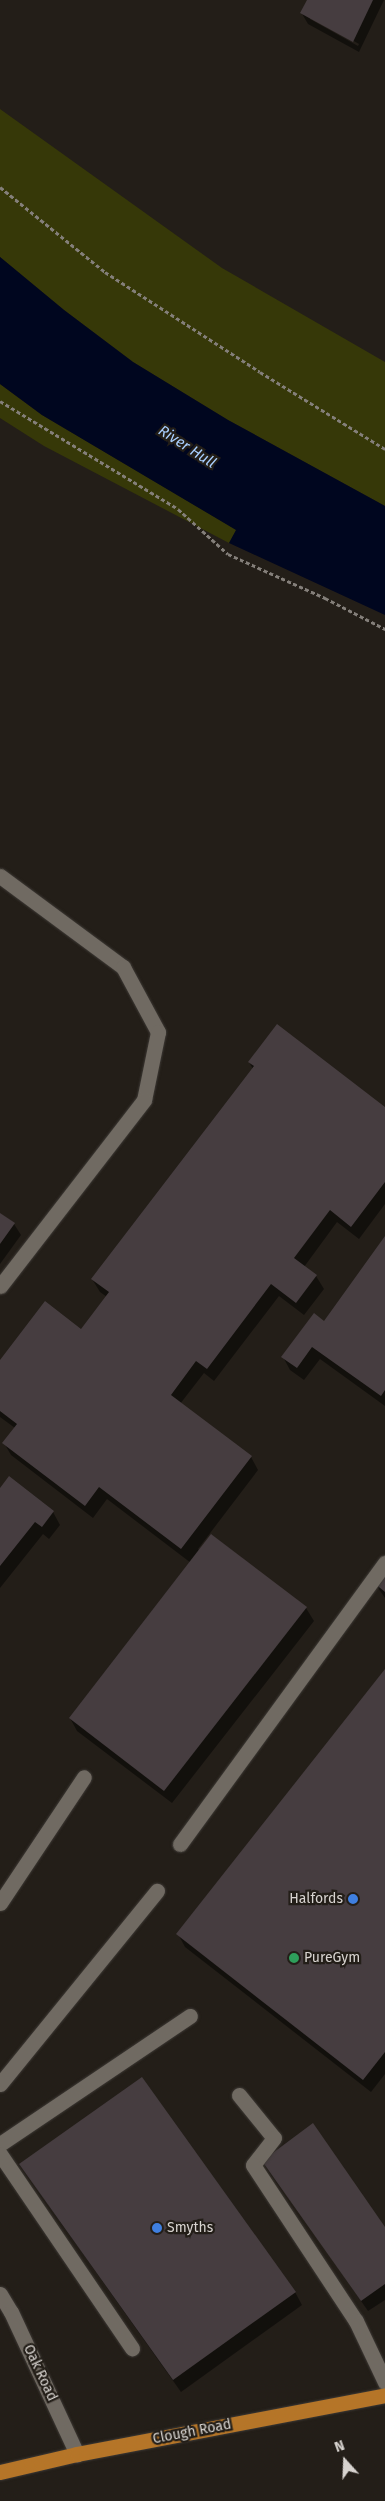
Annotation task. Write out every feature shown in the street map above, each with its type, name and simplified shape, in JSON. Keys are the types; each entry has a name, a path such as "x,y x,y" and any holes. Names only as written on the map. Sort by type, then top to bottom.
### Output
{"main road":[{"name":"Clough Road","path":"0,2472 77,2454 385,2395"}],"street":[{"path":"0,876 122,967 158,1032 144,1100 0,1286"},
{"path":"180,1844 385,1563"},
{"path":"0,1903 84,1777"},
{"path":"0,2084 157,1891"},
{"path":"0,2144 190,2016"},
{"path":"239,2095 274,2138 253,2165 356,2321 385,2382"},
{"path":"0,2154 132,2348"},
{"name":"Oak Road","path":"0,2294 12,2312 77,2454"}],"path":[{"path":"0,187 105,272 260,372 385,449"},
{"path":"0,401 178,509 228,554 325,598 385,629"}],"shaded area":[{"path":"0,109 222,268 385,362 385,506 228,420 133,362 64,310 0,257"},
{"path":"0,384 42,415 237,530 229,543 44,446 0,418"}],"water":[{"name":"River Hull","path":"0,257 64,310 133,362 228,420 385,506 385,615 229,543 236,530 42,415 0,384"}],"building":[{"path":"307,0 373,0 353,42 300,13"},
{"path":"277,1024 385,1107 385,1182 351,1227 330,1210 294,1258 317,1275 296,1303 271,1284 207,1369 196,1361 171,1395 252,1456 181,1549 99,1487 85,1506 2,1443 17,1424 0,1411 0,1360 45,1301 81,1329 109,1292 91,1279 254,1066 248,1062"},
{"path":"0,1213 15,1223 0,1244"},
{"path":"385,1236 385,1390 381,1396 312,1347 297,1368 281,1357 314,1313 324,1321"},
{"path":"9,1476 54,1511 42,1527 35,1522 0,1566 0,1488"},
{"path":"211,1534 307,1607 164,1791 69,1718"},
{"path":"385,1566 385,1592 373,1582"},
{"path":"385,1669 385,2052 363,2080 176,1934"},
{"name":"Smyths","path":"142,2077 296,2292 173,2380 19,2164"},
{"path":"313,2123 385,2227 385,2284 361,2301 262,2161"}],"place":[{"name":"Halfords","path":"353,1899"},
{"name":"PureGym","path":"294,1958"},
{"name":"Smyths","path":"157,2228"}]}
